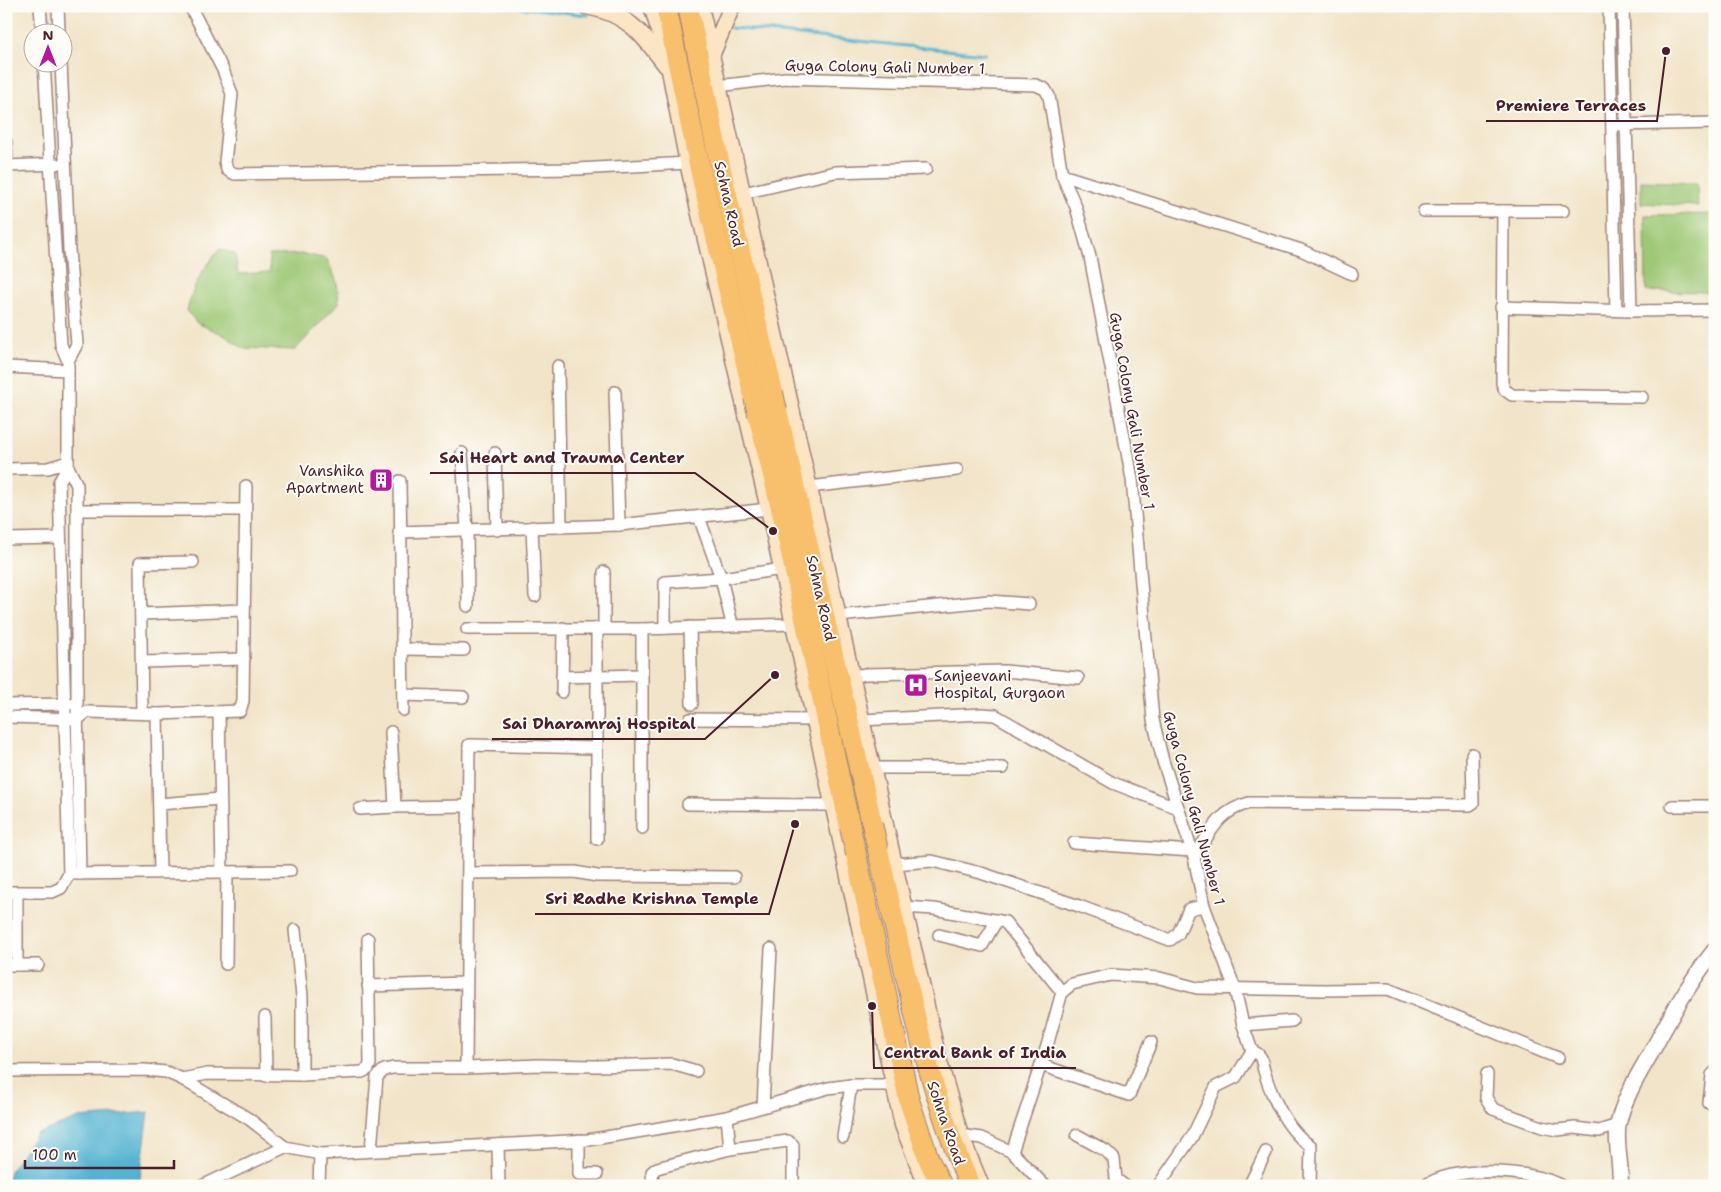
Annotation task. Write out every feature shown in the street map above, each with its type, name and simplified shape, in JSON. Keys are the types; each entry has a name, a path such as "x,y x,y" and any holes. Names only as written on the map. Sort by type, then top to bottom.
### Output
{"highway":[{"name":"Sohna Road","path":"666,6 700,169 766,404 879,836 932,1086 955,1154 970,1186"},
{"name":"Sohna Road","path":"688,6 766,404 783,516 849,842 909,1100 929,1160 942,1186"}],"main road":[{"path":"586,6 606,10 635,27 669,68"},
{"path":"652,6 669,68 688,163 766,404 809,487 872,768 879,836 894,864 941,1072 960,1135 981,1186"},
{"path":"700,6 742,194 766,404 769,510 833,804 849,842 903,1125 927,1186"},
{"path":"711,56 732,6"},
{"path":"849,842 879,836"}],"street":[{"path":"40,6 41,22"},
{"path":"58,6 59,22"},
{"path":"190,6 223,70 232,94 225,162 227,170 235,174 577,169 688,163"},
{"path":"1609,6 1616,310"},
{"path":"1623,6 1631,311"},
{"path":"45,72 61,345 68,365 68,465 76,485 77,510 76,704 83,716 75,874"},
{"path":"61,72 65,164 77,344 68,365"},
{"name":"Guga Colony Gali Number 1","path":"718,86 784,78 1036,85 1045,89 1049,96 1062,175 1076,207 1090,257 1130,470 1150,703 1163,760 1193,854 1204,906 1235,989 1243,1025 1252,1051 1261,1058 1270,1092 1299,1138 1312,1146 1310,1186"},
{"path":"1612,125 1715,123"},
{"path":"48,130 64,129"},
{"path":"6,142 7,166 65,164"},
{"path":"742,194 835,172 926,169"},
{"path":"1062,175 1301,250 1352,274"},
{"path":"1503,211 1502,383 1506,390 1512,395 1642,397"},
{"path":"1424,212 1564,211"},
{"path":"1501,307 1631,311 1715,310"},
{"path":"6,367 68,365"},
{"path":"558,366 561,526"},
{"path":"615,392 619,525"},
{"path":"462,453 467,530 468,606"},
{"path":"495,453 497,530"},
{"path":"6,469 48,468 68,465"},
{"path":"68,465 59,482 63,704 75,874"},
{"path":"809,487 957,470"},
{"path":"400,481 399,532 403,710"},
{"path":"6,716 64,718 142,712 157,714 240,711 244,701 246,486"},
{"path":"77,510 246,510"},
{"path":"399,532 619,525 769,510"},
{"path":"699,517 720,578 732,624"},
{"path":"532,527 534,596"},
{"path":"6,539 60,538"},
{"path":"142,712 140,563 193,562"},
{"path":"664,628 665,582 720,578 783,569"},
{"path":"597,839 596,676 604,572"},
{"path":"838,616 989,601 1029,604"},
{"path":"141,614 244,610"},
{"path":"467,629 642,629 732,624 793,624"},
{"path":"690,627 692,704"},
{"path":"562,692 563,628"},
{"path":"642,629 642,828"},
{"path":"402,649 464,650"},
{"path":"142,662 244,659"},
{"path":"852,676 866,674 1005,671 1078,678"},
{"path":"562,677 641,675"},
{"path":"403,695 463,697"},
{"path":"6,705 76,704"},
{"path":"218,712 226,964"},
{"path":"157,714 160,872"},
{"path":"862,720 995,715 1113,783 1178,808"},
{"path":"690,720 814,720"},
{"path":"391,732 395,807"},
{"path":"466,1068 465,983 469,745 596,748"},
{"path":"1074,843 1193,854 1223,814 1236,806 1249,803 1470,805 1473,803 1474,795 1472,754"},
{"path":"872,768 1003,768"},
{"path":"160,804 220,799"},
{"path":"688,804 833,804"},
{"path":"360,809 468,806"},
{"path":"1672,806 1715,806"},
{"path":"894,864 932,861 981,873 1079,906 1170,940 1178,934 1189,909 1204,906"},
{"path":"38,965 11,965 11,893 58,890 75,874 290,871"},
{"path":"468,873 575,872 597,876 734,877"},
{"path":"904,907 934,909 1005,922 1062,992"},
{"path":"939,935 982,946 997,920"},
{"path":"295,930 302,996 302,1075"},
{"path":"182,1079 207,1074 302,1075 362,1072 368,1069 370,1064 368,939"},
{"path":"763,1106 771,949"},
{"path":"1620,1186 1621,1170 1618,1159 1618,1125 1640,1072 1692,978 1715,950"},
{"path":"1012,1152 1041,1065 1062,992 1072,984 1111,975 1160,978 1197,988 1388,988 1558,1058"},
{"path":"368,986 465,983"},
{"path":"265,1017 266,1076"},
{"path":"1243,1025 1292,1021"},
{"path":"1041,1065 1129,1095 1151,1042"},
{"path":"1158,1186 1192,1137 1216,1087 1236,1077 1252,1051"},
{"path":"370,1150 377,1077 384,1070 393,1068 466,1068 538,1064 596,1066 672,1064 696,1071"},
{"path":"6,1071 144,1070 166,1072 182,1079 242,1114 285,1147 320,1154 579,1140 727,1117 822,1089 851,1085 894,1085"},
{"path":"1715,1072 1712,1074 1709,1103 1715,1107"},
{"path":"1487,1074 1486,1098 1493,1108 1542,1128 1557,1130 1575,1128 1600,1131 1618,1125"},
{"path":"843,1136 851,1085"},
{"path":"727,1117 730,1149"},
{"path":"960,1135 982,1138 1012,1152 1045,1186"},
{"path":"1077,1135 1106,1151 1114,1159 1116,1179 1125,1186"},
{"path":"579,1140 579,1174 597,1174"},
{"path":"652,1186 653,1170 657,1168 730,1149 792,1142 793,1186"},
{"path":"498,1145 500,1186"},
{"path":"202,1186 285,1147"},
{"path":"1249,1186 1266,1152"},
{"path":"319,1186 320,1154"},
{"path":"1424,1186 1438,1178 1474,1172 1499,1171 1552,1181 1563,1186"}],"green space":[{"path":"1641,181 1697,183 1698,206 1641,203"},
{"path":"1715,214 1715,292 1646,291 1645,215"},
{"path":"220,249 235,254 238,274 270,272 269,255 304,254 327,259 337,282 339,303 295,350 243,348 222,334 197,323 187,311 199,277"}],"water":[{"path":"149,1112 139,1186 6,1186 10,1171 36,1134 79,1118"}],"waterway":[{"path":"506,6 588,15"},
{"path":"731,28 985,54"}],"place":[{"name":"Premiere Terraces","path":"1666,51"},
{"name":"Vanshika Apartment","path":"381,480"},
{"name":"Sai Heart and Trauma Center","path":"773,531"},
{"name":"Sai Dharamraj Hospital","path":"775,675"},
{"name":"Sanjeevani Hospital, Gurgaon","path":"916,685"},
{"name":"Sri Radhe Krishna Temple","path":"795,824"},
{"name":"Central Bank of India","path":"872,1006"}]}
